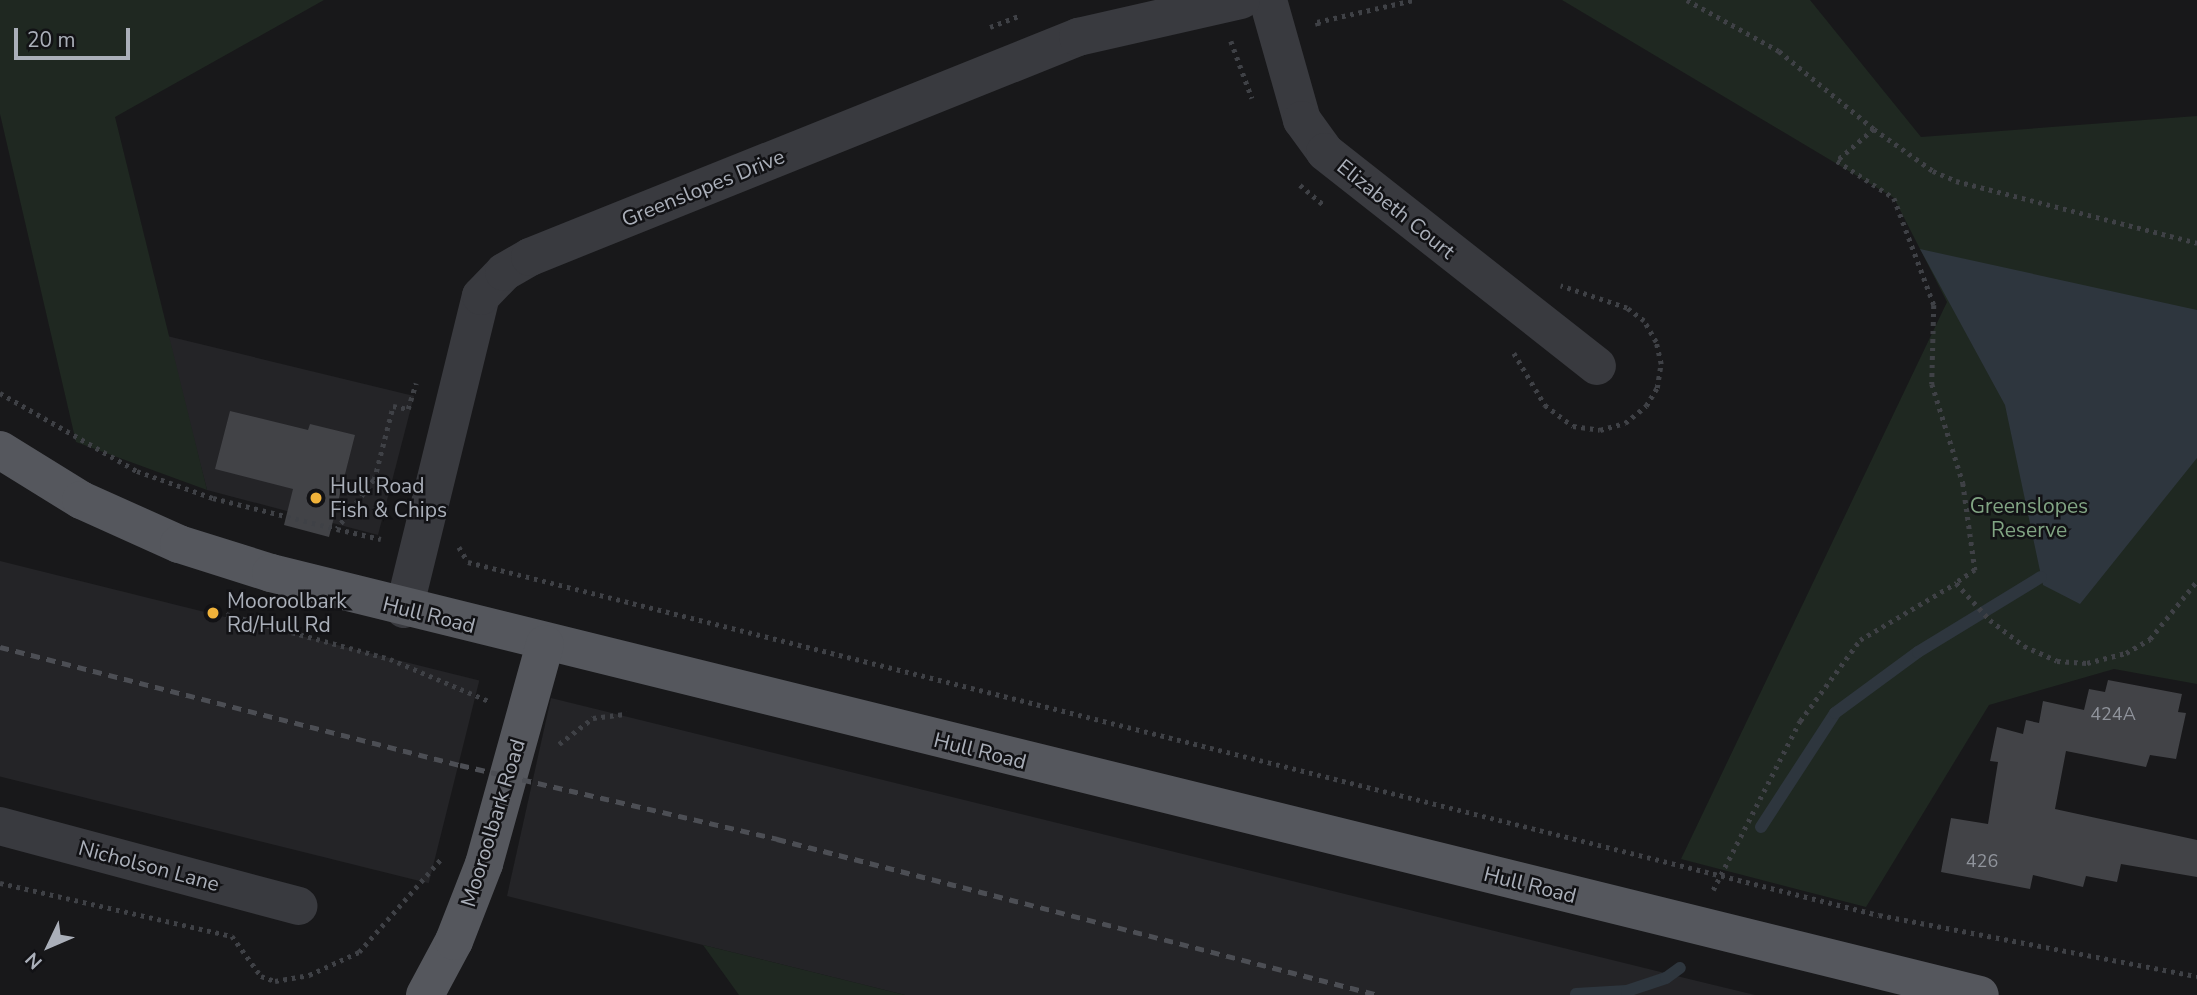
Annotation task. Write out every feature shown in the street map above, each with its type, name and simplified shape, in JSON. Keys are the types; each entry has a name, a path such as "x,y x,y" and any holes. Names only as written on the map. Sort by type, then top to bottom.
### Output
{"main road":[{"name":"Hull Road","path":"0,450 81,500 180,544 404,609 1980,995"},
{"name":"Mooroolbark Road","path":"425,995 454,941 484,864 545,644"}],"street":[{"name":"Greenslopes Drive","path":"404,609 481,296 504,272 530,257 1078,37 1241,0"},
{"name":"Elizabeth Court","path":"1268,0 1302,120 1325,152 1597,366"},
{"name":"Nicholson Lane","path":"0,826 298,906"}],"path":[{"path":"1319,33 1317,22 1414,0"},
{"path":"1686,0 1779,51 1874,129 1933,171 1956,181 2197,243"},
{"path":"1217,40 1230,37 1255,105"},
{"path":"1702,928 1718,873 1800,721 1860,640 1975,570 1963,483 1932,384 1934,305 1894,198 1837,161 1874,129"},
{"path":"1297,181 1334,212"},
{"path":"1505,344 1545,404 1573,425 1613,426 1625,423 1646,406 1657,388 1661,364 1657,342 1644,321 1627,307 1552,284"},
{"path":"0,393 137,471 214,498 381,539"},
{"path":"337,529 374,480"},
{"path":"456,543 468,562 1879,915 2197,976"},
{"path":"1956,583 1990,620 2024,646 2057,661 2087,663 2126,653 2150,639 2197,581"},
{"path":"218,612 390,659 489,700 495,711"},
{"path":"0,883 232,936 261,976 275,981 309,975 359,952 448,852"}],"shaded area":[{"path":"1920,249 2197,310 2197,458 2080,604 2043,585 2005,405"},
{"path":"167,336 414,396 378,535 207,490"},
{"path":"0,561 479,681 429,883 0,776"},
{"path":"551,698 1755,995 905,995 507,896"}],"green space":[{"path":"0,0 324,0 115,117 207,490 76,442 0,114"},
{"name":"Greenslopes Reserve","path":"1562,0 1810,0 1921,137 2197,116 2197,684 2114,669 1989,705 1866,907 1681,859 1947,302 1894,198"},
{"path":"703,945 905,995 739,995"}],"building":[{"path":"230,411 308,430 310,424 355,435 329,537 284,525 293,489 215,469"},
{"path":"2108,680 2182,694 2178,712 2186,713 2176,759 2150,755 2146,767 2066,751 2055,809 2197,840 2197,877 2121,864 2117,882 2086,876 2083,887 2033,875 2030,889 1941,872 1951,818 1988,824 1998,762 1990,761 1997,727 2023,734 2026,720 2039,723 2043,701 2084,710 2089,689 2105,692"}],"waterway":[{"path":"1761,827 1835,713 1918,652 2041,577"},
{"path":"1576,994 1627,991 1666,978 1680,968"}],"railway":[{"path":"0,647 460,765 777,839 1378,995"}],"place":[{"name":"Hull Road Fish & Chips","path":"316,498"},
{"name":"Mooroolbark Rd/Hull Rd","path":"213,613"}]}
